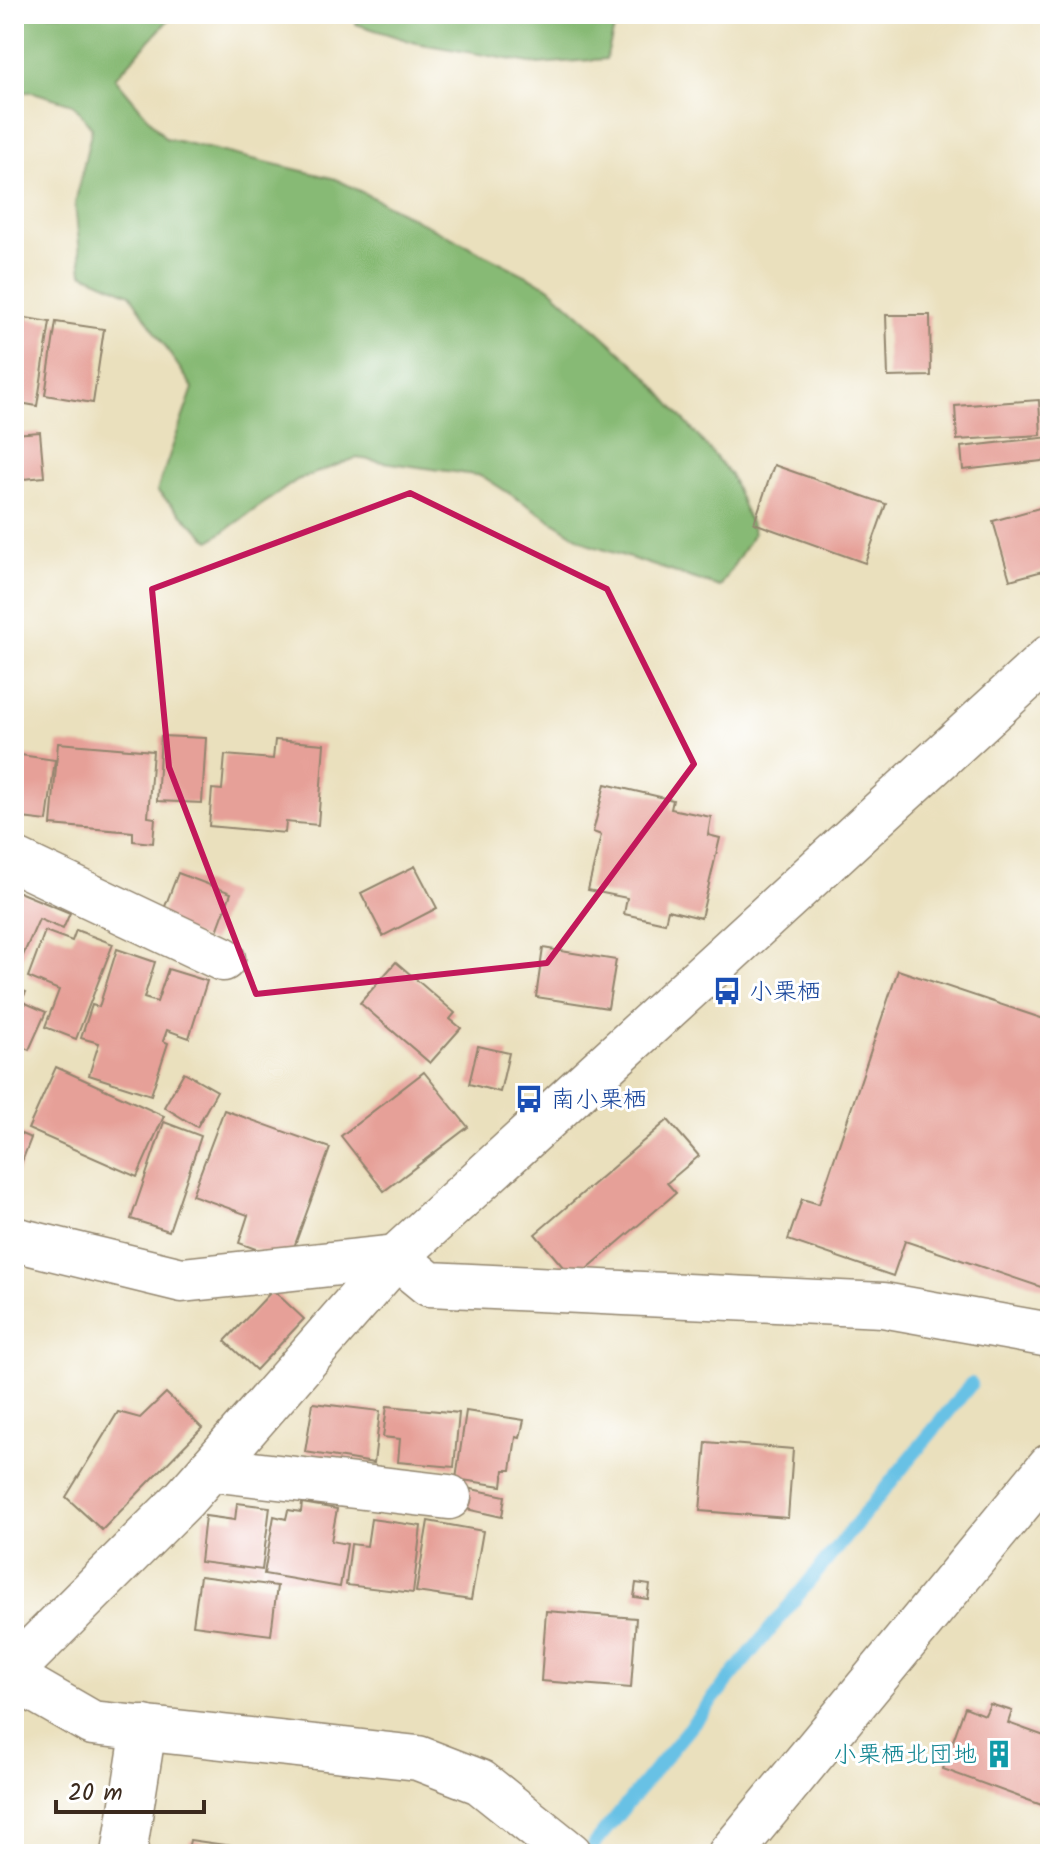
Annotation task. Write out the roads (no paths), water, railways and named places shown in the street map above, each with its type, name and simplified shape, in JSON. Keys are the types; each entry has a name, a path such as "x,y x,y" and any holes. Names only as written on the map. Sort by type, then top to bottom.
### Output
{"street":[{"path":"14,1669 184,1499 396,1257 1050,657"},
{"path":"14,860 223,959"},
{"path":"14,1239 182,1280 396,1257 429,1284 883,1305 1050,1335"},
{"path":"730,1854 1050,1466"},
{"path":"210,1469 449,1497"},
{"path":"14,1678 92,1723 418,1758 480,1782 570,1854"},
{"path":"124,1854 144,1728"}],"waterway":[{"path":"594,1844 971,1384"}],"place":[{"name":"小栗栖","path":"727,991"},
{"name":"南小栗栖","path":"529,1099"},
{"name":"小栗栖北団地","path":"999,1754"}]}
